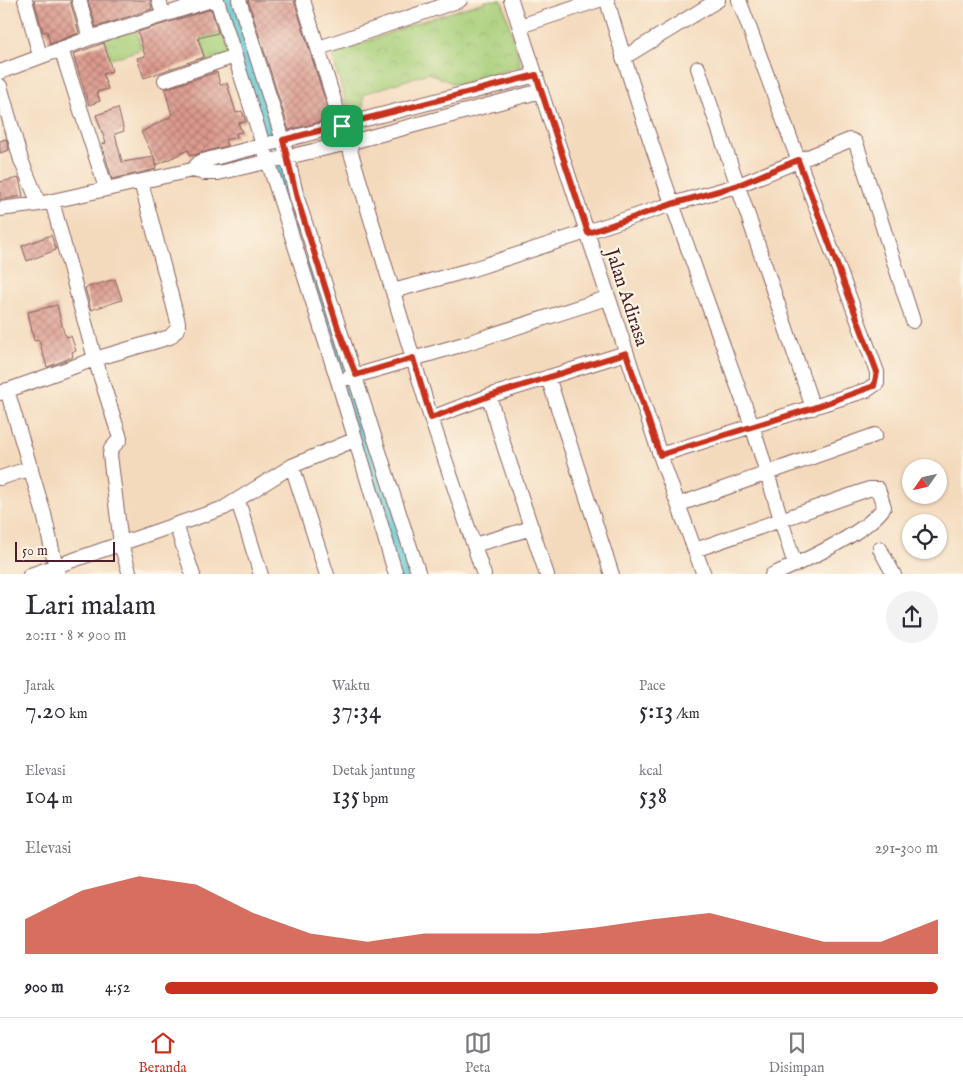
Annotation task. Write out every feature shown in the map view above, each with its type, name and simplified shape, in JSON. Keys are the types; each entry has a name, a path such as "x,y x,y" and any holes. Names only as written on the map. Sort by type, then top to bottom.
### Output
{"street":[{"path":"25,0 40,56"},
{"path":"79,0 90,38"},
{"path":"159,0 163,15"},
{"path":"0,72 90,38 211,0"},
{"path":"217,0 339,381 354,440 396,574"},
{"path":"239,0 283,140 286,157 338,328 419,574"},
{"path":"303,0 342,126"},
{"path":"319,48 460,0"},
{"name":"Jalan Adirasa","path":"511,0 588,233 607,298 660,455 680,504 704,574"},
{"path":"520,26 599,0"},
{"path":"606,0 623,58 672,204 752,426 795,565"},
{"path":"623,58 718,0"},
{"path":"660,455 871,389 877,383 878,378 740,0"},
{"path":"61,49 106,188"},
{"path":"165,80 235,56"},
{"path":"698,68 736,186 813,408"},
{"path":"192,170 200,162 264,144 342,126 536,75"},
{"path":"0,86 21,160 45,203 120,439 111,449 110,455 122,544 130,574"},
{"path":"0,209 45,203 192,170 218,173 348,143 541,91"},
{"path":"393,291 470,270 672,204 736,186 846,141 855,142 913,320"},
{"path":"348,143 431,418 484,574"},
{"path":"56,570 31,468 4,392 95,359 170,338 178,328 142,182"},
{"path":"339,381 607,298"},
{"path":"431,418 489,396 626,353"},
{"path":"548,377 612,574"},
{"path":"489,396 547,574"},
{"path":"680,504 875,435"},
{"path":"30,574 56,570 238,501 292,466 354,440"},
{"path":"292,466 327,574"},
{"path":"0,478 31,468"},
{"path":"695,550 873,488 878,489 884,501 882,510 866,524 795,565 772,574"},
{"path":"238,501 261,574"},
{"path":"176,525 193,574"},
{"path":"474,545 532,528"},
{"path":"880,549 894,574"}],"green space":[{"path":"490,0 502,0 521,66 457,85 428,73 364,94 363,110 349,113 332,55 413,24"},
{"path":"135,28 142,49 111,59 104,39"},
{"path":"223,32 230,54 208,62 200,38"}],"building":[{"path":"34,0 70,0 79,33 50,44 47,31 43,32"},
{"path":"88,0 150,0 152,9 96,27"},
{"path":"248,0 294,0 331,119 289,130"},
{"path":"211,9 218,33 198,38 204,57 144,78 137,58 145,56 138,32"},
{"path":"104,43 112,71 103,74 108,89 97,92 100,101 89,105 73,54"},
{"path":"217,72 220,85 227,83 236,113 242,111 246,122 238,123 242,132 236,133 237,137 225,140 227,146 190,156 188,150 157,165 154,158 156,169 112,179 102,144 106,143 96,115 118,108 124,131 115,134 122,162 154,157 141,132 172,116 165,89"},
{"path":"6,139 9,150 0,153 0,141"},
{"path":"19,178 23,196 0,200 0,182"},
{"path":"51,235 56,250 27,261 22,246"},
{"path":"115,279 122,300 91,310 85,288"},
{"path":"57,305 64,333 67,337 71,336 76,351 72,352 73,357 47,367 39,340 34,341 28,312"}],"waterway":[{"path":"227,0 272,135"},
{"path":"280,166 298,222"},
{"path":"313,271 408,574"}],"route":[{"path":"536,75 588,233 672,204 736,186 798,160 877,372 877,383 871,389 660,455 626,353 489,396 431,418 413,358 356,375 338,328 297,198 283,140 342,126 536,75"}]}
